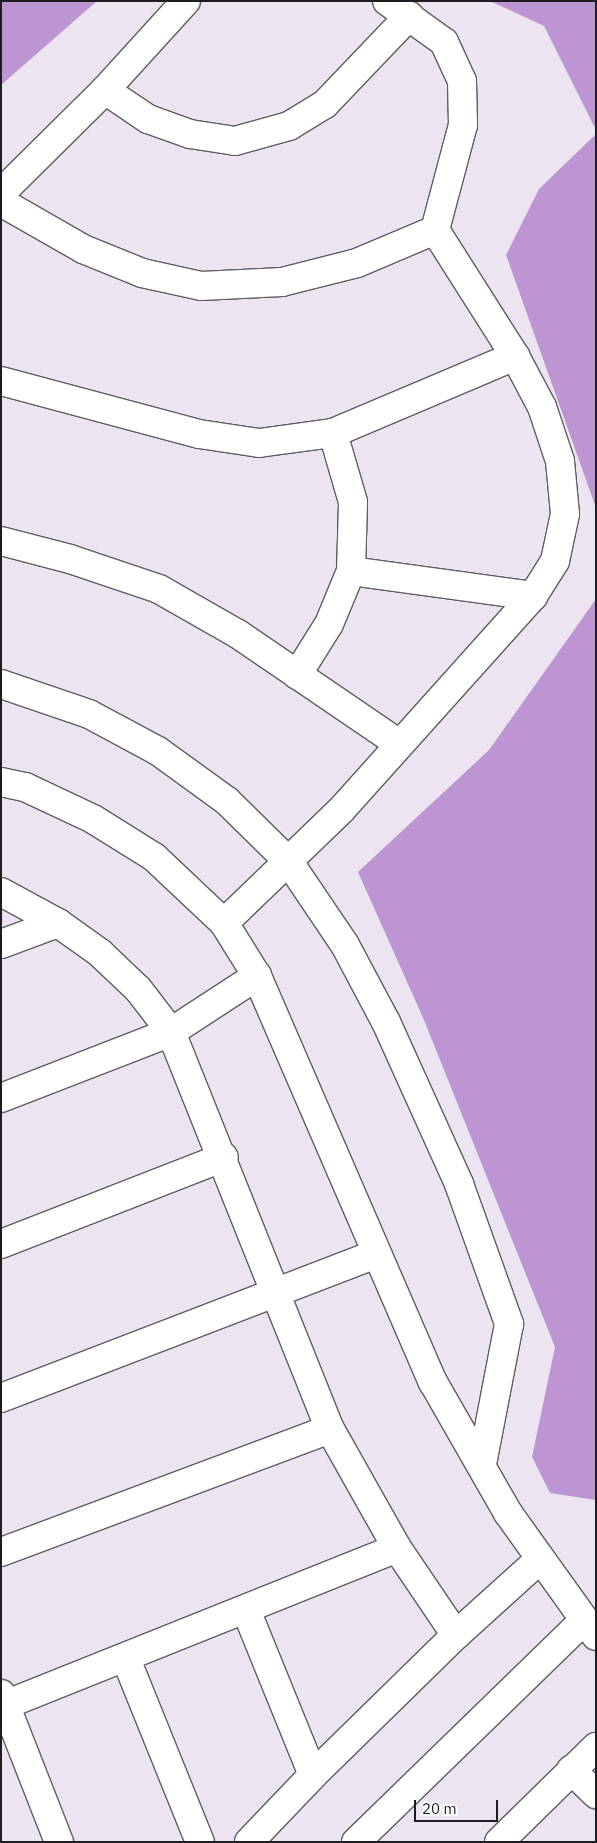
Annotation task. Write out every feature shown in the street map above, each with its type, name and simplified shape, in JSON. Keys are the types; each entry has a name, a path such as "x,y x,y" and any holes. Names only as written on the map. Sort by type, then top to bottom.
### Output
{"street":[{"path":"1,193 105,90 186,1"},
{"path":"224,923 290,862 342,809 398,744 533,596 555,560 565,514 560,461 542,407 515,356 435,230 463,125 462,81 444,42 387,1"},
{"path":"105,90 148,119 190,134 235,141 289,126 325,104 409,16"},
{"path":"1,202 83,249 142,274 201,286 282,282 357,263 435,230"},
{"path":"1,381 199,434 259,443 334,433 515,356"},
{"path":"297,675 329,624 351,571 353,502 334,433"},
{"path":"1,542 70,559 159,589 238,634 398,744"},
{"path":"351,571 533,596"},
{"path":"1,684 89,714 158,751 227,801 290,862 345,944 386,1022 459,1184 509,1324 482,1464"},
{"path":"1,782 25,788 93,819 154,857 224,923 257,976 433,1382 482,1464 508,1513 539,1560 590,1628 356,1842"},
{"path":"1,892 58,923 100,953 138,989 171,1032 224,1157 330,1429 397,1548 456,1635"},
{"path":"1,944 58,923"},
{"path":"1,1098 171,1032 257,976"},
{"path":"1,1244 224,1157"},
{"path":"1,1398 376,1254"},
{"path":"1,1552 330,1429"},
{"path":"58,1842 3,1700 126,1659 397,1548"},
{"path":"249,1842 313,1775 456,1635 539,1560"},
{"path":"246,1610 313,1775"},
{"path":"126,1659 200,1842"},
{"path":"499,1842 596,1746"},
{"path":"571,1770 596,1794"}],"shaded area":[{"path":"1,1 97,1 1,85"},
{"path":"490,1 596,1 596,130 544,26"},
{"path":"596,134 596,508 506,255 539,189"},
{"path":"596,599 596,1500 550,1493 532,1457 555,1347 424,1020 358,872 489,750"}]}
